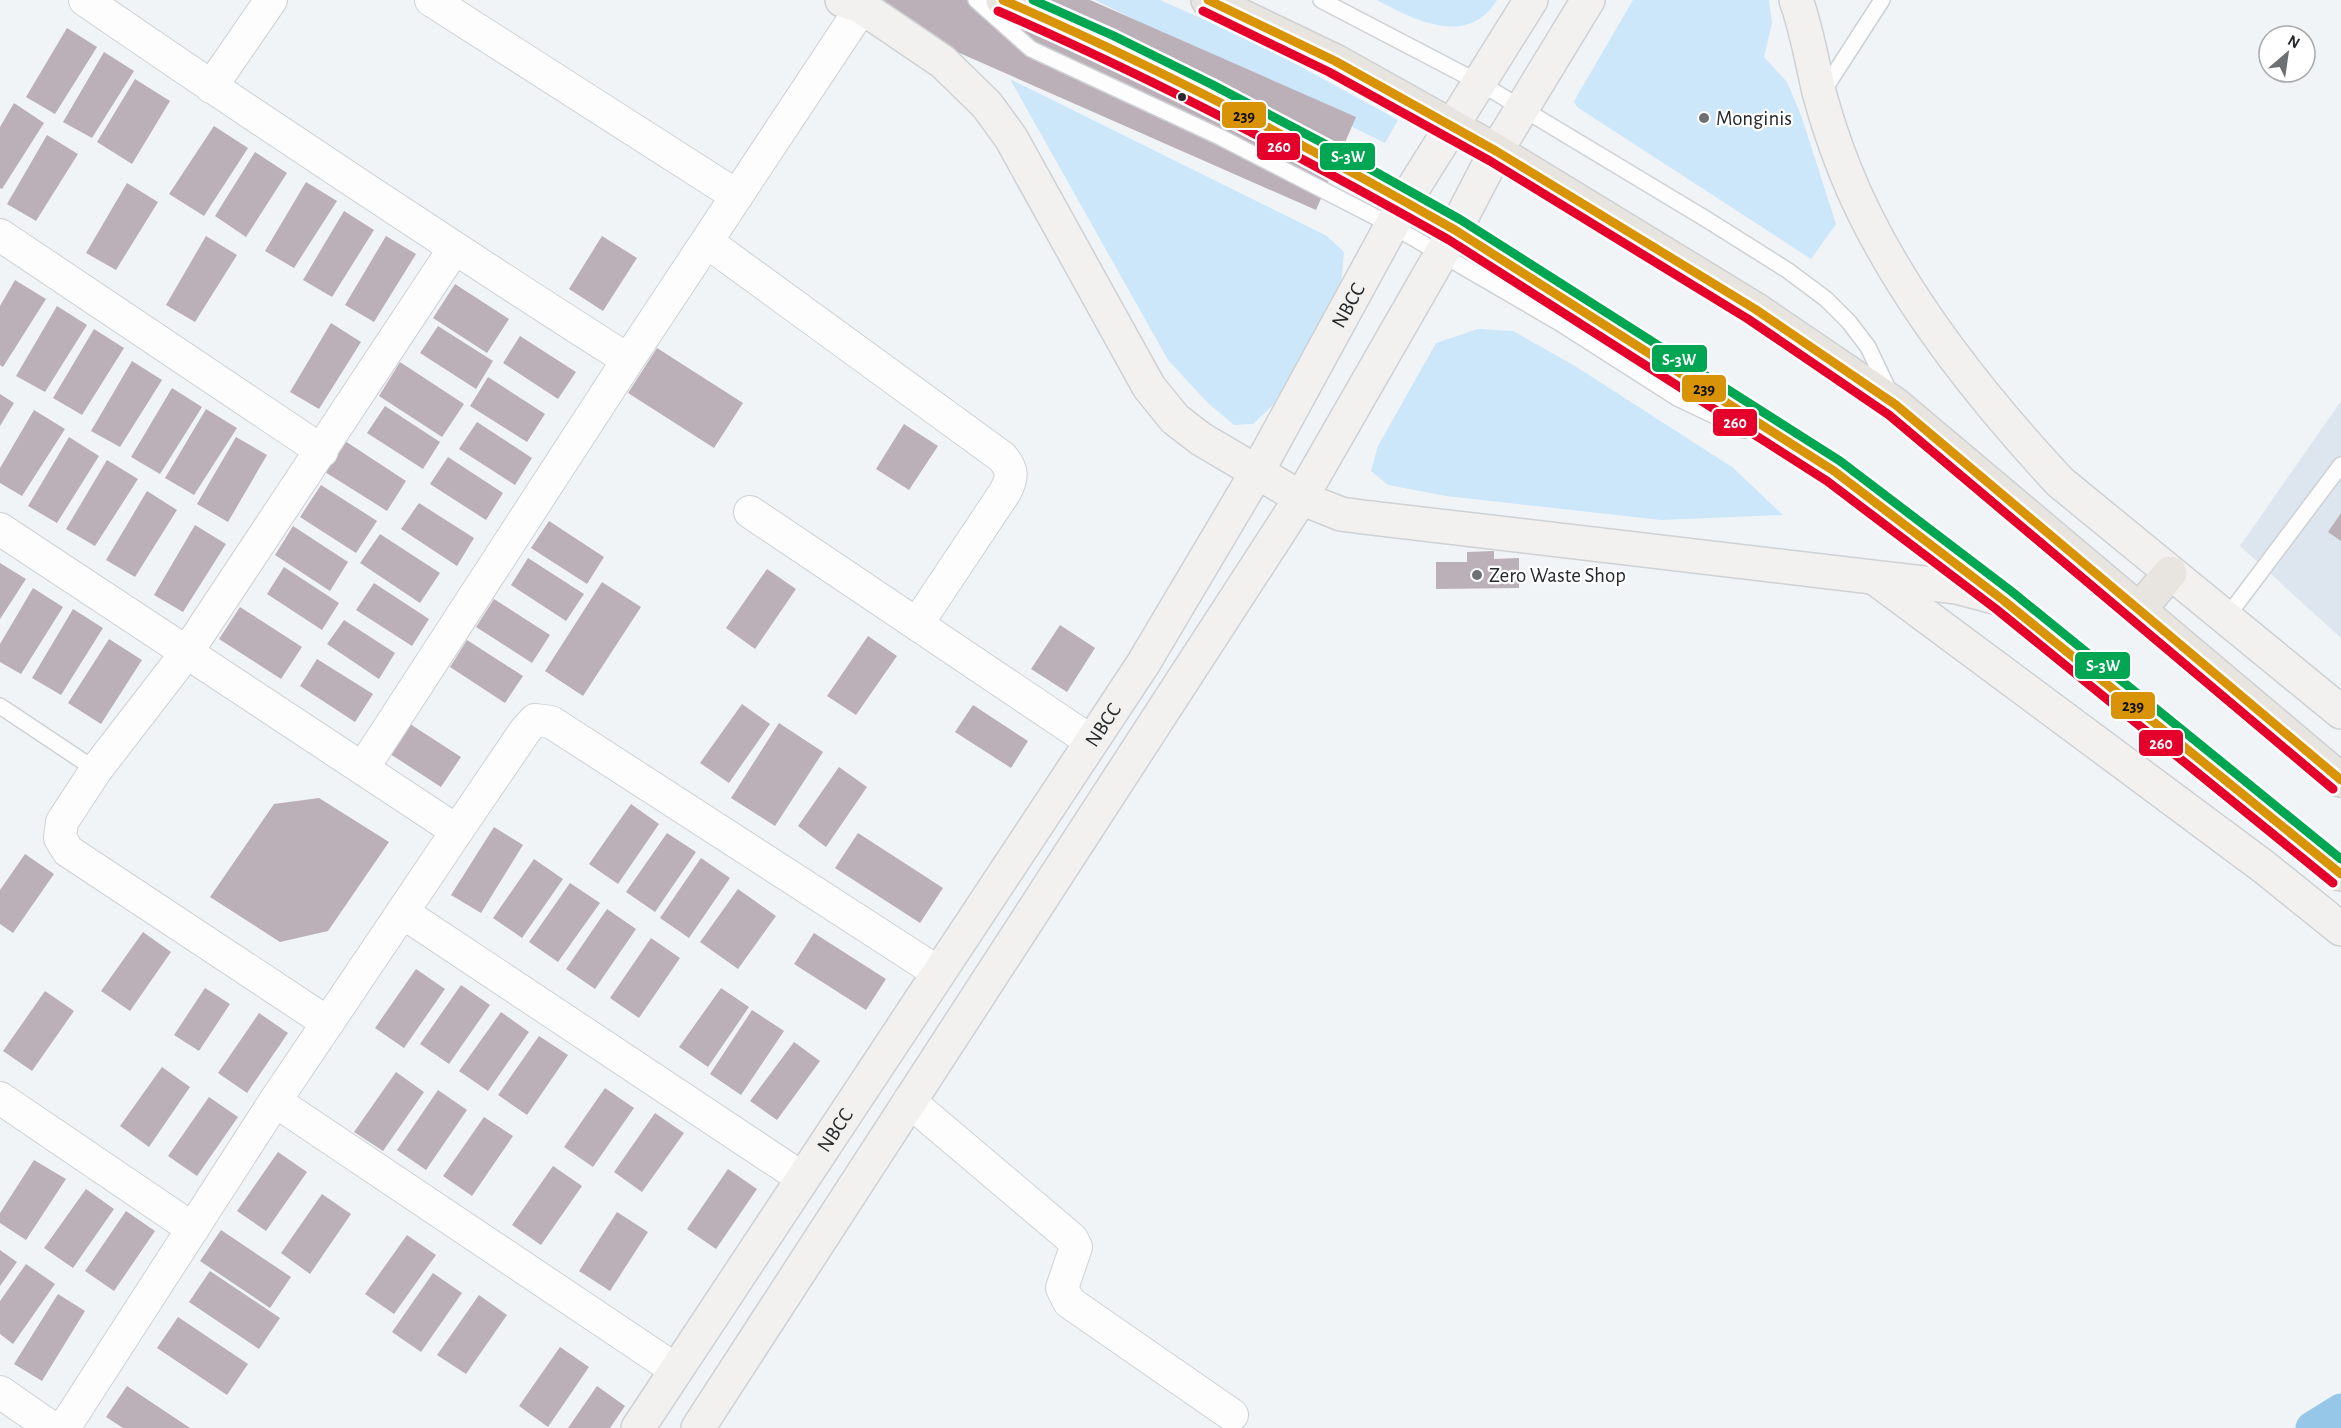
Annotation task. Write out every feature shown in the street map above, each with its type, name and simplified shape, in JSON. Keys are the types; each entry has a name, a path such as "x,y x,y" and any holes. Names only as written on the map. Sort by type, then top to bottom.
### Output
{"main road":[{"path":"1003,0 1123,53 1282,135 1398,213 1834,471 2003,600 2341,874"},
{"path":"1208,0 1335,61 1453,125 1755,309 1896,405 2341,780"},
{"path":"2139,610 2170,573"}],"street":[{"path":"85,0 454,249 628,360"},
{"path":"211,87 271,0"},
{"path":"431,0 737,196"},
{"name":"NBCC","path":"638,1428 1143,664 1257,472 1398,213 1531,0"},
{"path":"698,1428 1301,498 1448,242 1522,107 1587,0"},
{"path":"1796,0 1820,95 1846,171 1894,266 1929,322 2020,440 2060,482 2341,712"},
{"path":"363,768 737,196 855,2 943,62 987,105 1011,138 1149,387 1175,419 1200,439 1301,498 1341,514 1957,587 2003,600"},
{"path":"0,235 322,451"},
{"path":"706,242 1002,457 1011,467 1012,479 1005,492 917,624"},
{"path":"328,1023 68,851 60,838 62,822 96,770 187,652 454,249"},
{"path":"750,512 1092,742"},
{"path":"0,529 457,831"},
{"path":"1875,578 2264,867 2341,929"},
{"path":"64,1428 275,1101 525,730 536,720 550,722 939,972"},
{"path":"402,912 802,1178"},
{"path":"0,1098 193,1229"},
{"path":"275,1101 676,1370"},
{"path":"909,1101 1072,1239 1076,1247 1062,1288 1069,1302 1232,1415"},
{"path":"0,1392 52,1428"}],"lane":[{"path":"976,0 1031,49 1220,137 1398,213"},
{"path":"1321,0 1522,107 1787,270 1826,299 1849,322 1868,347 1896,405"},
{"path":"1820,95 1882,0"},
{"path":"2226,618 2341,465"},
{"path":"0,706 96,770"}],"shaded area":[{"path":"1095,0 1160,0 1261,45 1398,120 1385,143"},
{"path":"1377,0 1497,0 1485,15 1471,23 1440,26 1407,15"},
{"path":"1633,0 1769,0 1772,23 1764,57 1787,82 1801,115 1836,224 1811,259 1577,107 1574,102 1577,96"},
{"path":"1010,79 1327,236 1344,252 1341,286 1326,316 1273,405 1253,424 1234,425 1208,403 1168,360"},
{"path":"1478,329 1513,331 1575,366 1732,467 1783,515 1661,520 1446,496 1388,485 1371,471 1378,446 1436,343"},
{"path":"2341,401 2341,638 2240,546"}],"building":[{"path":"839,0 1090,0 1356,117 1316,210"},
{"path":"67,28 97,47 55,114 26,97"},
{"path":"104,52 134,71 92,138 63,122"},
{"path":"135,79 170,101 132,164 97,142"},
{"path":"14,103 44,123 2,189 0,188 0,127"},
{"path":"214,126 248,148 204,216 169,194"},
{"path":"47,135 78,154 36,221 7,204"},
{"path":"255,152 287,173 246,237 215,216"},
{"path":"306,182 337,201 294,268 265,251"},
{"path":"127,183 158,202 116,270 86,253"},
{"path":"344,211 374,230 332,297 303,280"},
{"path":"206,236 237,255 195,322 166,305"},
{"path":"386,236 416,254 374,322 345,305"},
{"path":"602,236 637,258 603,311 569,289"},
{"path":"15,280 46,299 3,367 0,365 0,306"},
{"path":"455,284 509,319 487,353 433,318"},
{"path":"57,306 87,325 45,392 16,376"},
{"path":"331,323 361,342 319,409 290,392"},
{"path":"438,326 493,361 476,389 420,353"},
{"path":"94,329 124,348 82,415 53,398"},
{"path":"520,336 576,372 558,399 503,363"},
{"path":"657,348 743,403 714,448 628,393"},
{"path":"132,361 162,380 120,447 91,431"},
{"path":"400,362 464,404 442,437 379,396"},
{"path":"488,377 545,414 527,442 470,406"},
{"path":"172,388 202,407 160,474 131,457"},
{"path":"0,394 14,403 0,426"},
{"path":"385,406 440,442 423,469 367,433"},
{"path":"206,409 237,428 194,495 165,478"},
{"path":"34,410 65,429 22,496 0,483 0,468"},
{"path":"477,422 532,458 515,485 459,449"},
{"path":"904,424 938,446 909,490 876,469"},
{"path":"69,437 99,456 57,523 28,506"},
{"path":"236,437 267,455 228,522 197,504"},
{"path":"345,441 406,481 387,511 325,472"},
{"path":"448,457 503,493 486,520 430,484"},
{"path":"107,460 138,479 95,546 66,529"},
{"path":"321,485 377,521 356,553 300,517"},
{"path":"147,491 177,510 135,577 106,560"},
{"path":"419,503 474,538 457,566 401,529"},
{"path":"2341,513 2341,541 2328,532"},
{"path":"549,521 604,557 587,584 531,548"},
{"path":"195,525 226,544 183,612 154,595"},
{"path":"293,526 348,562 330,591 275,555"},
{"path":"380,534 440,573 420,603 360,563"},
{"name":"Zero Waste Shop","path":"1494,551 1494,559 1519,558 1519,588 1436,589 1436,562 1467,562 1467,552"},
{"path":"528,558 584,594 566,621 511,585"},
{"path":"0,563 26,579 0,619"},
{"path":"284,567 339,603 322,630 267,594"},
{"path":"767,569 796,589 755,649 726,628"},
{"path":"602,582 641,607 583,696 545,671"},
{"path":"374,583 429,619 412,646 356,610"},
{"path":"33,588 63,607 21,674 0,662 0,644"},
{"path":"494,599 550,635 532,663 476,627"},
{"path":"240,607 302,647 281,679 219,639"},
{"path":"73,609 103,628 61,695 32,678"},
{"path":"344,620 395,653 379,679 327,644"},
{"path":"1060,625 1095,648 1067,692 1031,669"},
{"path":"868,636 897,656 856,715 827,696"},
{"path":"109,639 142,660 101,724 68,703"},
{"path":"467,640 523,676 505,703 450,667"},
{"path":"317,659 373,694 355,722 300,686"},
{"path":"742,704 770,724 729,783 700,763"},
{"path":"973,705 1028,741 1011,768 955,732"},
{"path":"407,722 461,757 441,787 387,752"},
{"path":"779,723 823,752 775,826 731,798"},
{"path":"839,767 867,787 826,847 798,826"},
{"path":"319,798 389,842 328,931 280,942 210,897 274,804"},
{"path":"631,804 659,824 618,884 589,864"},
{"path":"494,827 523,845 481,913 451,895"},
{"path":"667,833 696,852 655,912 626,892"},
{"path":"858,833 943,888 920,923 835,868"},
{"path":"25,854 54,874 13,933 0,924 0,890"},
{"path":"701,858 730,878 689,938 660,918"},
{"path":"534,859 563,879 522,938 493,918"},
{"path":"570,883 600,903 558,962 529,942"},
{"path":"738,889 776,916 738,969 700,942"},
{"path":"607,909 636,929 595,989 566,969"},
{"path":"143,932 171,952 130,1011 101,991"},
{"path":"814,933 886,979 866,1010 794,964"},
{"path":"651,938 680,958 639,1018 610,998"},
{"path":"416,969 445,989 404,1048 375,1028"},
{"path":"461,985 490,1005 449,1064 420,1044"},
{"path":"205,988 230,1004 199,1051 174,1035"},
{"path":"721,988 749,1007 708,1067 679,1047"},
{"path":"45,991 74,1011 32,1071 3,1051"},
{"path":"752,1010 784,1031 741,1095 710,1074"},
{"path":"501,1012 529,1032 488,1091 459,1071"},
{"path":"259,1013 288,1033 247,1093 218,1073"},
{"path":"539,1036 568,1055 527,1115 498,1095"},
{"path":"794,1042 820,1061 777,1120 750,1101"},
{"path":"162,1067 190,1087 149,1147 120,1126"},
{"path":"396,1072 424,1092 383,1151 354,1132"},
{"path":"605,1088 634,1108 593,1167 564,1147"},
{"path":"438,1090 467,1110 426,1170 397,1150"},
{"path":"209,1097 238,1117 197,1176 168,1156"},
{"path":"655,1113 684,1133 642,1192 614,1172"},
{"path":"484,1117 513,1136 472,1196 443,1176"},
{"path":"278,1152 307,1172 266,1231 237,1211"},
{"path":"34,1160 66,1179 26,1240 0,1223 0,1213"},
{"path":"553,1166 582,1186 541,1245 512,1225"},
{"path":"728,1169 757,1189 716,1249 687,1229"},
{"path":"86,1189 114,1209 73,1268 44,1248"},
{"path":"322,1194 351,1214 310,1274 281,1253"},
{"path":"126,1211 155,1231 114,1291 85,1271"},
{"path":"617,1212 648,1232 610,1291 579,1271"},
{"path":"221,1230 291,1277 270,1308 200,1261"},
{"path":"407,1235 436,1255 394,1314 365,1294"},
{"path":"0,1250 17,1262 0,1286"},
{"path":"26,1264 55,1284 13,1344 0,1334 0,1301"},
{"path":"210,1271 280,1318 259,1349 189,1302"},
{"path":"433,1273 462,1293 421,1352 392,1332"},
{"path":"58,1294 85,1311 42,1381 14,1364"},
{"path":"479,1295 507,1315 466,1374 437,1355"},
{"path":"178,1317 248,1364 227,1395 157,1348"},
{"path":"560,1347 589,1367 548,1427 519,1406"},
{"path":"127,1386 190,1428 123,1428 106,1417"},
{"path":"597,1386 625,1406 610,1428 568,1428"}],"waterway":[{"path":"2312,1428 2341,1410"}],"transit line":[{"name":"239","path":"1003,0 1118,52 1232,109 1455,230 1834,471 2003,600 2341,874"},
{"name":"S-3W","path":"1033,0 1114,36 1213,85 1461,220 1840,461 2011,591 2341,859"},
{"name":"239","path":"1208,0 1335,61 1496,151 1755,309 1896,405 2341,780"},
{"name":"260","path":"998,11 1170,91 1449,240 1827,481 1996,609 2333,883"},
{"name":"260","path":"1203,11 1329,72 1490,161 1748,319 1889,415 2333,789"}],"place":[{"name":"Monginis","path":"1704,118"},
{"name":"Zero Waste Shop","path":"1477,575"}]}
